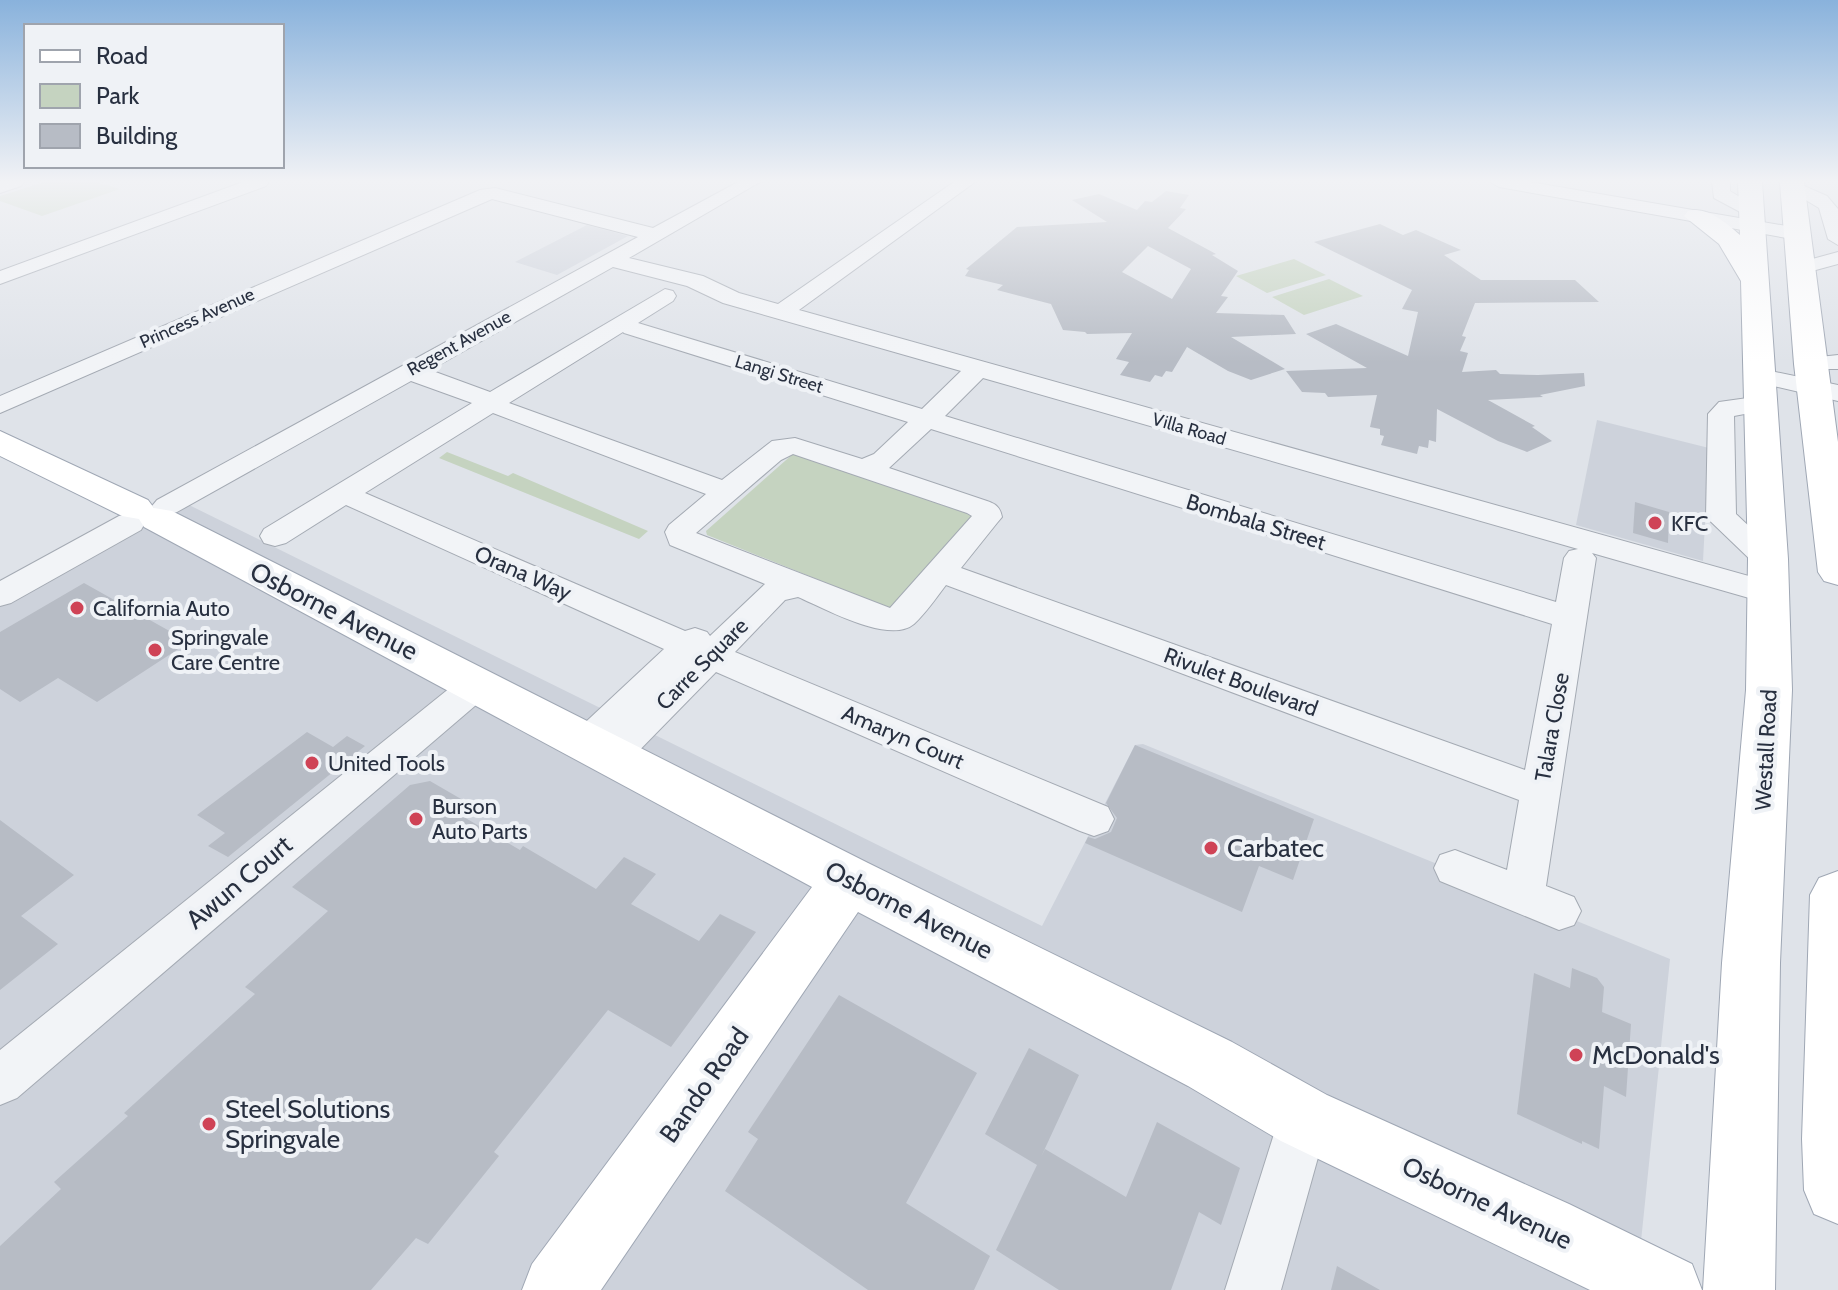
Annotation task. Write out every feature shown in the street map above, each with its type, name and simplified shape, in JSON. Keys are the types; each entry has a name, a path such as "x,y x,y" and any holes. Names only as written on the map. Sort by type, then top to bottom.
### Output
{"main road":[{"path":"1731,242 1753,279"},
{"name":"Westall Road","path":"1739,1290 1751,963 1769,690 1769,576 1750,396 1752,242"},
{"path":"1799,242 1801,268 1826,391 1838,572"},
{"name":"Osborne Avenue","path":"0,442 478,684 849,880 1210,1064 1304,1118 1544,1229 1666,1290"},
{"name":"Bando Road","path":"558,1290 849,880"},
{"path":"1837,1158 1838,895"},
{"path":"1544,1229 1595,1290"}],"street":[{"path":"0,278 97,242"},
{"name":"Princess Avenue","path":"0,405 372,242"},
{"name":"Regent Avenue","path":"0,595 642,242"},
{"path":"781,313 881,242"},
{"path":"1801,268 1838,258"},
{"name":"Villa Road","path":"610,260 695,281 731,298 986,371 1769,576"},
{"path":"275,536 505,401 665,296"},
{"name":"Langi Street","path":"632,328 935,423"},
{"path":"416,366 732,486"},
{"path":"901,480 903,465 935,423 986,371"},
{"path":"1750,396 1826,391"},
{"name":"Westall Road","path":"1750,396 1721,414 1721,517 1769,576"},
{"path":"864,468 884,460 935,423"},
{"name":"Bombala Street","path":"935,423 1571,618"},
{"path":"786,446 864,468 986,511 985,521 902,616 895,620 883,619 681,538 680,532 684,527 786,446"},
{"name":"Orana Way","path":"357,500 700,651"},
{"name":"Talara Close","path":"1455,868 1541,904 1542,782 1580,558"},
{"name":"Rivulet Boulevard","path":"947,565 1542,782"},
{"name":"Carre Square","path":"700,651 760,570"},
{"name":"Carre Square","path":"600,748 700,651 774,592 799,586"},
{"name":"Amaryn Court","path":"700,651 1094,819"},
{"name":"Awun Court","path":"0,1081 478,684"},
{"path":"1253,1290 1304,1118"}],"shaded area":[{"path":"554,242 617,242 557,275 515,262"},
{"path":"1597,420 1709,448 1703,561 1576,525"},
{"path":"185,503 1042,926 1135,745 1143,744 1670,959 1636,1290 0,1290 0,607"}],"green space":[{"path":"1294,259 1326,275 1267,293 1236,276"},
{"path":"1329,279 1363,296 1304,315 1272,297"},
{"path":"447,452 508,476 513,473 648,531 639,539 439,458"},
{"path":"794,453 978,512 903,609 886,607 707,535 706,531"}],"building":[{"path":"999,242 1194,242 1238,271 1221,296 1228,297 1216,313 1284,315 1296,334 1231,337 1285,369 1251,380 1228,371 1187,347 1172,372 1166,371 1162,377 1155,375 1150,382 1120,375 1129,362 1116,359 1132,333 1087,334 1063,330 1051,304 997,290 1003,285 965,276 969,270 966,269","holes":["1148,246 1191,269 1172,299 1122,272"]},
{"path":"1314,242 1443,242 1461,250 1444,255 1481,280 1575,280 1599,302 1475,303 1462,336 1466,337 1460,351 1468,353 1462,372 1584,373 1585,386 1540,395 1543,397 1488,400 1535,426 1532,427 1552,441 1527,452 1498,441 1437,409 1436,442 1429,440 1428,448 1419,446 1417,454 1381,445 1384,436 1380,435 1380,429 1370,427 1377,395 1328,397 1325,393 1302,392 1286,371 1367,368 1306,334 1336,324 1408,356 1418,312 1402,309 1412,290"},
{"path":"1635,502 1669,512 1668,543 1633,533"},
{"path":"84,583 189,642 97,702 58,678 20,702 0,689 0,632"},
{"path":"307,732 333,747 347,736 365,746 228,857 208,846 225,833 197,815"},
{"path":"1135,745 1314,819 1293,880 1259,866 1242,912 1085,843 1088,837 1095,839 1111,832 1117,818 1106,803"},
{"path":"430,781 468,803 457,813 520,850 523,846 596,889 624,857 656,874 631,904 699,941 720,914 756,932 671,1047 608,1010 494,1152 499,1156 428,1244 416,1238 371,1290 0,1290 0,1246 61,1189 54,1182 128,1116 124,1113 255,994 245,987 328,911 292,887 410,785"},
{"path":"0,820 74,875 21,916 58,944 0,990"},
{"name":"McDonald's","path":"1572,968 1597,978 1604,987 1602,1012 1631,1024 1626,1097 1604,1086 1599,1149 1517,1114 1534,973 1570,988"},
{"path":"839,995 977,1073 906,1203 990,1256 974,1290 868,1290 725,1191 758,1139 748,1132"},
{"path":"1029,1048 1079,1075 1041,1157 1045,1149 1126,1197 1157,1122 1240,1168 1221,1225 1199,1212 1171,1290 1059,1290 996,1250 1037,1165 985,1134"},
{"path":"1337,1266 1380,1290 1331,1290"}],"place":[{"name":"KFC","path":"1655,523"},
{"name":"California Auto","path":"77,608"},
{"name":"Springvale Care Centre","path":"155,650"},
{"name":"United Tools","path":"312,763"},
{"name":"Burson Auto Parts","path":"416,819"},
{"name":"Carbatec","path":"1211,848"},
{"name":"McDonald's","path":"1576,1055"},
{"name":"Steel Solutions Springvale","path":"209,1124"}]}
